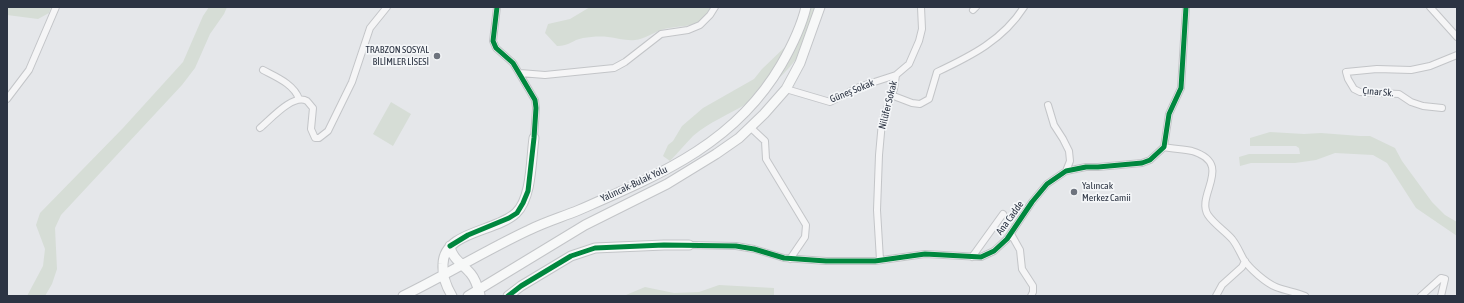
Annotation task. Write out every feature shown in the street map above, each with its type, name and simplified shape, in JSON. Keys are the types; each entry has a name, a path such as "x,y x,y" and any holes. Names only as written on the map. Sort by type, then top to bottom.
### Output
{"main road":[{"name":"Yalıncak-Bulak Yolu","path":"403,296 530,230 672,167 706,146 726,131 756,101 772,80 791,47 803,19 806,7"},
{"name":"Yalıncak-Bulak Yolu","path":"468,296 480,293 586,225 673,180 716,154 738,138 764,114 786,89 800,63 820,7"},
{"path":"452,296 446,285 443,256 450,246 468,235 501,222 517,213 528,191 534,138"},
{"path":"508,296 571,256 587,250 595,248 689,245"},
{"path":"450,246 452,253 472,275 480,293"}],"street":[{"path":"7,99 29,70 56,7"},
{"path":"260,128 289,102 299,99 306,101 313,108 311,129 315,138 319,138 328,131 352,82 370,28 387,7"},
{"path":"497,7 493,41 496,48 513,63 520,73 534,100 536,108 534,138"},
{"path":"520,73 545,75 614,68 625,62 661,34 688,30 700,25 710,15 715,7"},
{"name":"Nilüfer Sokak","path":"880,260 877,210 882,122 896,74 909,64 919,41 922,29 921,7"},
{"path":"891,95 912,103 920,104 929,99 937,72 972,55 1004,32 1016,19 1024,7"},
{"path":"1186,7 1181,88 1169,114 1164,147 1192,151 1208,161 1212,167 1213,179 1206,200 1206,210 1208,215 1233,240 1244,261 1257,274 1275,286 1306,296"},
{"path":"1430,7 1457,37"},
{"name":"Çınar Sk.","path":"1442,108 1423,106 1411,102 1399,94 1360,92 1354,89 1346,72 1377,69 1412,70 1430,66 1457,55"},
{"path":"263,70 284,82 299,99"},
{"name":"Güneş Sokak","path":"786,89 830,102 859,87 896,74"},
{"path":"1048,105 1054,125 1069,151 1070,161 1066,171"},
{"path":"750,128 765,141 766,159 806,225 805,237 790,259"},
{"name":"Ana Cadde","path":"689,245 736,246 754,249 790,259 826,261 880,260 925,254 981,257 994,251 1007,240 1032,202 1047,184 1066,171 1086,167 1098,168 1142,163 1150,160 1164,147"},
{"path":"972,257 1003,214"},
{"path":"1011,234 1020,250 1022,268 1034,286 1031,296"},
{"path":"1216,296 1222,285 1242,267 1244,261"},
{"path":"1421,296 1441,278 1444,279 1440,296"}],"shaded area":[{"path":"7,7 51,7 49,13 38,19 7,15"},
{"path":"209,7 227,7 210,34 195,68 182,85 61,215 55,228 57,269 52,284 45,296 27,296 43,266 45,249 36,225 40,213 123,128 183,62 203,16"},
{"path":"590,7 712,7 701,20 695,23 661,30 635,40 592,37 579,39 565,45 557,46 545,33 548,24 570,19"},
{"path":"811,7 825,7 813,35 784,74 760,95 699,131 670,161 663,156 668,145 673,141 682,126 703,108 754,79 762,69 786,46 810,11"},
{"path":"391,102 411,114 393,146 373,134"},
{"path":"1270,132 1370,136 1395,148 1402,161 1432,202 1445,215 1457,222 1457,236 1416,208 1387,163 1373,155 1335,153 1316,160 1295,163 1251,163 1240,166 1239,157 1249,154 1300,154 1299,148 1296,146 1250,146 1250,138"},
{"path":"719,285 774,288 774,296 615,296 626,295 645,287 674,293 699,292"}],"cycle path":[{"path":"450,246 468,235 509,218 517,213 528,191 534,138 536,108 535,100 513,63 496,48 493,41 497,7"},
{"path":"508,296 521,286 571,256 595,248 664,245 736,246 754,249 784,258 826,261 875,261 925,254 981,257 994,251 1007,239 1032,202 1047,184 1066,171 1086,167 1142,163 1150,160 1164,147 1169,114 1181,88 1186,7"}],"place":[{"name":"TRABZON SOSYAL BİLİMLER LİSESİ","path":"437,56"},
{"name":"Yalıncak Merkez Camii","path":"1074,192"}]}
